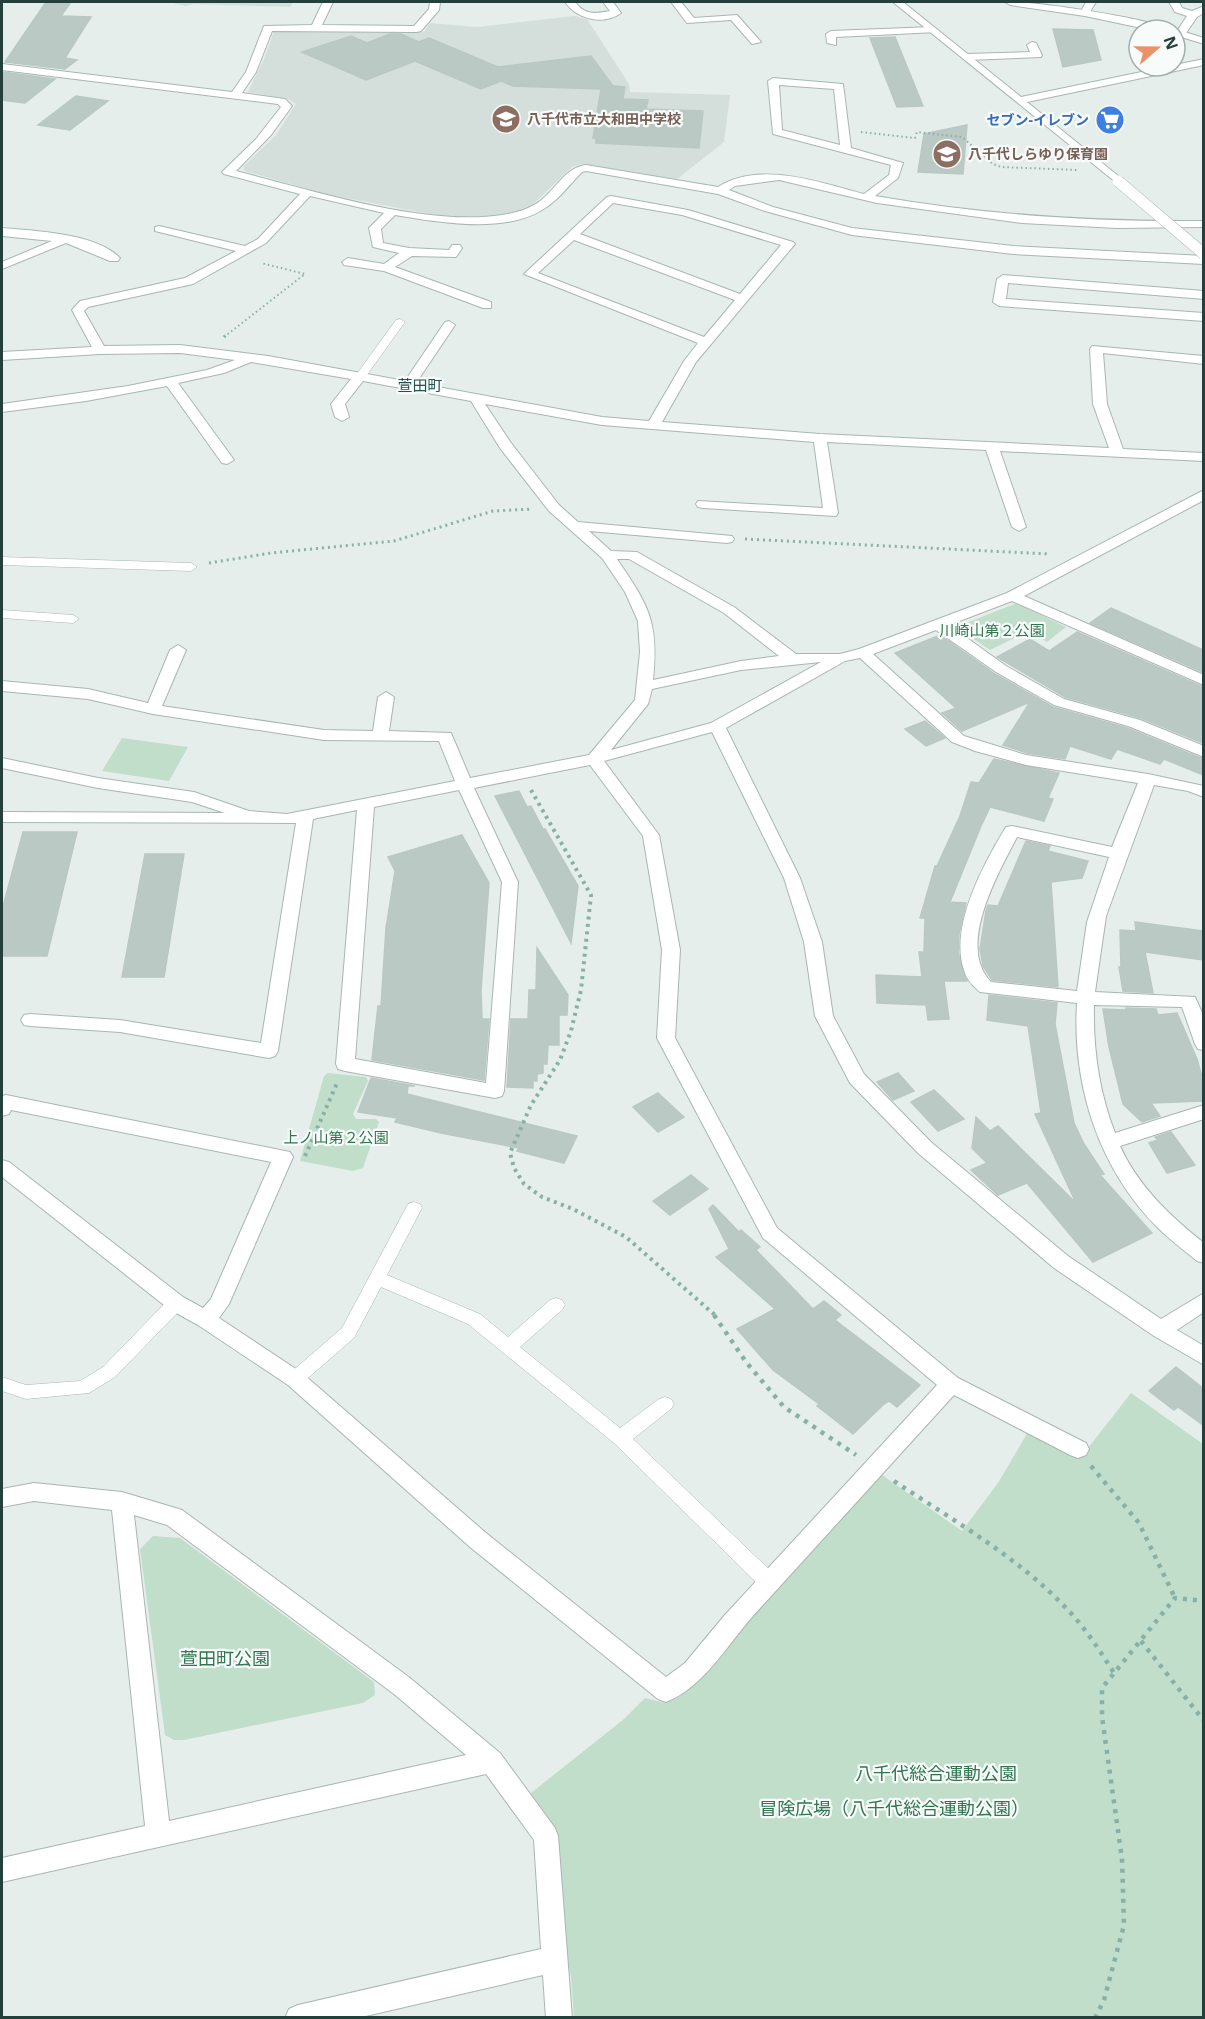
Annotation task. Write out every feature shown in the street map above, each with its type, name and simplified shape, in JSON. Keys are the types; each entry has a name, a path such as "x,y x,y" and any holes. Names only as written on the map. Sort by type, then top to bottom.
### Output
{"street":[{"path":"316,28 328,2"},
{"path":"235,95 251,72 268,28 417,29 434,10 435,2"},
{"path":"570,2 577,13 588,16 616,13 612,2"},
{"path":"676,2 691,21 733,17 756,42"},
{"path":"898,2 1020,100 1203,254"},
{"path":"1010,2 1127,22"},
{"path":"1085,13 1092,2"},
{"path":"1174,2 1178,10 1193,15"},
{"path":"1187,22 1203,9"},
{"path":"832,43 831,34 933,30"},
{"path":"1187,36 1203,41"},
{"path":"967,57 1037,55 1032,45"},
{"path":"1020,100 1203,62"},
{"path":"2,67 281,101 288,106 257,146 228,172 307,193 443,220 500,219 519,216 540,207 579,169 586,168 720,191 769,210 852,231 1018,235 1118,225 1203,224"},
{"path":"846,150 839,86 772,81 777,132 846,150 897,163 894,176 866,198"},
{"path":"720,191 732,183 779,177 1018,235 1203,260"},
{"path":"100,350 78,310 84,304 189,281 244,253 262,241 307,193"},
{"path":"653,426 690,361 789,244 684,212 611,199 530,274 706,342"},
{"path":"393,211 375,228 377,245 409,252 453,255"},
{"path":"159,229 244,253"},
{"path":"2,232 68,238 95,247 114,258"},
{"path":"572,235 742,299"},
{"path":"2,266 68,238"},
{"path":"387,268 409,252"},
{"path":"348,262 387,268 487,305"},
{"path":"1203,295 1003,279 999,302 1203,318"},
{"path":"408,386 449,325"},
{"path":"2,356 100,350 180,349 360,377 602,421 820,438 1203,457"},
{"path":"1118,453 1100,404 1096,349 1203,360"},
{"path":"2,408 72,400 170,381 226,369 248,358"},
{"path":"342,417 338,404 360,377"},
{"path":"170,381 227,460"},
{"path":"476,399 505,445 554,508 607,555 632,592 645,621 648,652 643,701 594,759"},
{"path":"703,504 831,513 820,438"},
{"path":"992,447 1019,527"},
{"path":"645,686 750,663 840,658 863,653 1012,596 1203,494"},
{"path":"574,526 727,538"},
{"path":"607,555 632,555 729,610 793,659"},
{"path":"1012,596 1203,681"},
{"path":"939,625 1001,669 1059,702 1134,723 1203,752"},
{"path":"153,709 178,650"},
{"path":"863,653 958,739 981,748 1026,760 1148,779 1192,787 1203,792"},
{"path":"2,817 223,819 250,816 287,819 366,805 594,759 717,726 840,658"},
{"path":"2,686 88,694 153,709 324,735 445,736 510,882 495,1091 345,1064 366,805"},
{"path":"380,735 386,697"},
{"path":"717,726 792,878 813,942 824,1016 857,1078 925,1148 1061,1262 1203,1357"},
{"path":"594,759 651,835 671,950 666,1038 770,1233 951,1384 1078,1449"},
{"path":"2,763 98,783 194,797 250,816"},
{"path":"1148,779 1118,854 1094,927 1085,998 1088,1077 1095,1109 1124,1172 1141,1197 1164,1223 1203,1255"},
{"path":"30,1020 120,1026 269,1051 305,816"},
{"path":"1118,854 1012,831 980,894 970,934 972,970 986,988 1085,998 1189,1001 1203,1044"},
{"path":"2,1109 6,1102 283,1157 219,1304 205,1319"},
{"path":"1109,1142 1203,1112"},
{"path":"2,1167 176,1303 205,1319 295,1379 478,1540 666,1691 693,1671 769,1582 951,1384"},
{"path":"1161,1330 1203,1301"},
{"path":"2,1498 34,1492 122,1502 174,1517 402,1686 491,1761 546,1836 559,2018"},
{"path":"122,1502 158,1835"},
{"path":"2,1870 491,1761"},
{"path":"298,2018 556,1959"}],"lane":[{"path":"360,377 400,322"},
{"path":"2,561 191,567"},
{"path":"2,614 73,619"},
{"path":"295,1379 348,1333 414,1208"},
{"path":"377,1278 474,1320 620,1438 769,1582"},
{"path":"2,1384 26,1392 83,1388 109,1372 176,1303"},
{"path":"508,1347 556,1305"},
{"path":"620,1438 665,1404"}],"path":[{"path":"844,130 915,138 917,132 962,137 993,164 1001,167 1105,171"},
{"path":"204,352 305,274 244,253"},
{"path":"191,567 271,552 394,541 493,511 554,508"},
{"path":"727,538 1086,556"},
{"path":"521,774 591,895 580,990 571,1031 560,1060 531,1105 510,1153 514,1168 524,1184 542,1197 573,1209 634,1243 718,1318 746,1362 784,1407 1017,1565 1066,1608 1093,1639 1114,1673"},
{"path":"283,1157 306,1156 345,1064"},
{"path":"1078,1449 1139,1523 1175,1598"},
{"path":"1175,1598 1203,1602"},
{"path":"1095,2018 1104,2000 1124,1924 1122,1859 1102,1717 1102,1688 1175,1598"},
{"path":"1141,1641 1203,1721"}],"shaded area":[{"path":"111,2 293,2 290,7 194,4 185,6 173,3"},
{"name":"八千代市立大和田中学校","path":"574,16 587,19 629,84 630,92 730,95 724,142 677,179 581,164 572,167 529,208 499,216 444,216 419,212 326,194 245,171 243,167 276,135 296,104 288,99 248,92 274,31 424,32 430,23 477,27"}],"green space":[{"name":"川崎山第２公園","path":"1017,603 1066,627 1047,642 1029,631 990,650 956,627"},
{"path":"122,738 188,747 169,781 102,771"},
{"name":"上ノ山第２公園","path":"328,1073 366,1077 368,1081 353,1114 356,1119 376,1119 379,1122 363,1168 353,1171 300,1161 324,1076"},
{"name":"八千代総合運動公園","path":"1131,1393 1203,1444 1203,2017 574,2017 571,1977 531,1793 624,1719 645,1698 665,1703 740,1624 875,1470 962,1531 998,1483 1028,1432 1081,1457"},
{"name":"萱田町公園","path":"153,1536 180,1538 374,1682 375,1695 363,1703 184,1740 174,1740 165,1735 140,1549"}],"building":[{"path":"46,2 71,2 61,16 91,17 65,58 77,60 65,69 5,62"},
{"path":"1053,29 1093,30 1101,60 1063,67"},
{"path":"390,34 401,34 419,42 429,38 498,67 591,56 613,86 625,87 623,99 648,100 646,109 703,111 699,148 596,143 596,138 593,138 601,89 513,86 501,81 481,89 415,61 366,80 302,52 351,36 367,43"},
{"path":"895,37 923,106 897,107 870,38"},
{"path":"2,72 55,79 25,103 2,100"},
{"path":"76,96 108,101 70,130 38,125"},
{"path":"967,125 963,174 918,172 924,134"},
{"path":"1111,608 1203,650 1203,672 1090,623"},
{"path":"1077,632 1203,687 1203,743 1141,718 1065,697 997,657 1030,639 1049,651"},
{"path":"940,635 995,674 1053,707 1127,728 1203,759 1203,775 1164,759 1160,764 1117,749 1111,759 1070,746 1065,759 1027,753 1003,745 1030,702 962,731 942,713 956,708 895,653"},
{"path":"925,721 945,738 926,746 905,729"},
{"path":"994,759 1059,773 1048,798 1053,799 1044,821 990,807 950,902 966,903 959,934 958,953 967,981 944,981 949,1019 928,1020 926,1005 877,1003 876,975 922,977 919,952 924,952 925,918 920,918 935,866 960,816 971,782 979,783"},
{"path":"519,791 527,807 531,806 578,886 571,943 495,796"},
{"path":"23,832 77,832 47,956 2,956 2,910"},
{"path":"462,835 489,883 481,990 482,1019 489,1019 484,1080 372,1060 378,1006 381,1006 386,928 395,871 388,857"},
{"path":"1026,841 1050,846 1048,851 1088,861 1082,878 1051,882 1058,987 992,980 983,966 980,949 988,905 998,906"},
{"path":"145,854 184,854 164,977 122,977"},
{"path":"1135,922 1203,931 1203,960 1145,952 1153,993 1123,991 1119,967 1121,968 1120,930 1136,931"},
{"path":"537,948 568,995 567,1015 559,1015 559,1045 548,1045 547,1064 543,1064 543,1073 537,1074 537,1081 533,1081 533,1088 507,1087 511,1019 528,1019 529,990 536,990"},
{"path":"989,995 1057,1003 1055,1024 1074,1123 1084,1144 1104,1174 1100,1175 1152,1233 1093,1262 1027,1183 998,1195 971,1170 987,1163 972,1148 976,1117 990,1131 998,1126 1076,1203 1035,1114 1041,1113 1028,1026 987,1020"},
{"path":"1126,1008 1156,1009 1158,1015 1177,1013 1197,1059 1203,1081 1203,1101 1151,1103 1160,1116 1142,1122 1123,1104 1109,1047 1103,1009 1126,1010"},
{"path":"898,1073 914,1091 893,1100 877,1082"},
{"path":"371,1078 415,1086 408,1086 407,1094 577,1136 564,1163 517,1151 519,1148 395,1122 397,1118 358,1112"},
{"path":"934,1090 964,1119 938,1131 911,1102"},
{"path":"658,1093 684,1117 658,1132 633,1107"},
{"path":"1171,1132 1195,1165 1167,1173 1149,1143 1158,1140 1155,1137"},
{"path":"691,1175 708,1189 670,1215 653,1201"},
{"path":"713,1205 739,1232 741,1230 760,1247 756,1250 813,1309 824,1301 841,1315 835,1320 920,1385 897,1407 889,1401 883,1405 853,1434 817,1406 819,1404 773,1370 737,1329 775,1309 716,1257 729,1249 709,1209"},
{"path":"1176,1367 1203,1388 1203,1425 1178,1407 1174,1410 1149,1391"}],"place":[{"name":"八千代市立大和田中学校","path":"506,119"},
{"name":"セブン-イレブン","path":"1110,120"},
{"name":"八千代しらゆり保育園","path":"947,154"}],"district":[{"name":"萱田町","path":"420,386"}],"park label":[{"name":"冒険広場（八千代総合運動公園）","path":"894,1809"}]}
